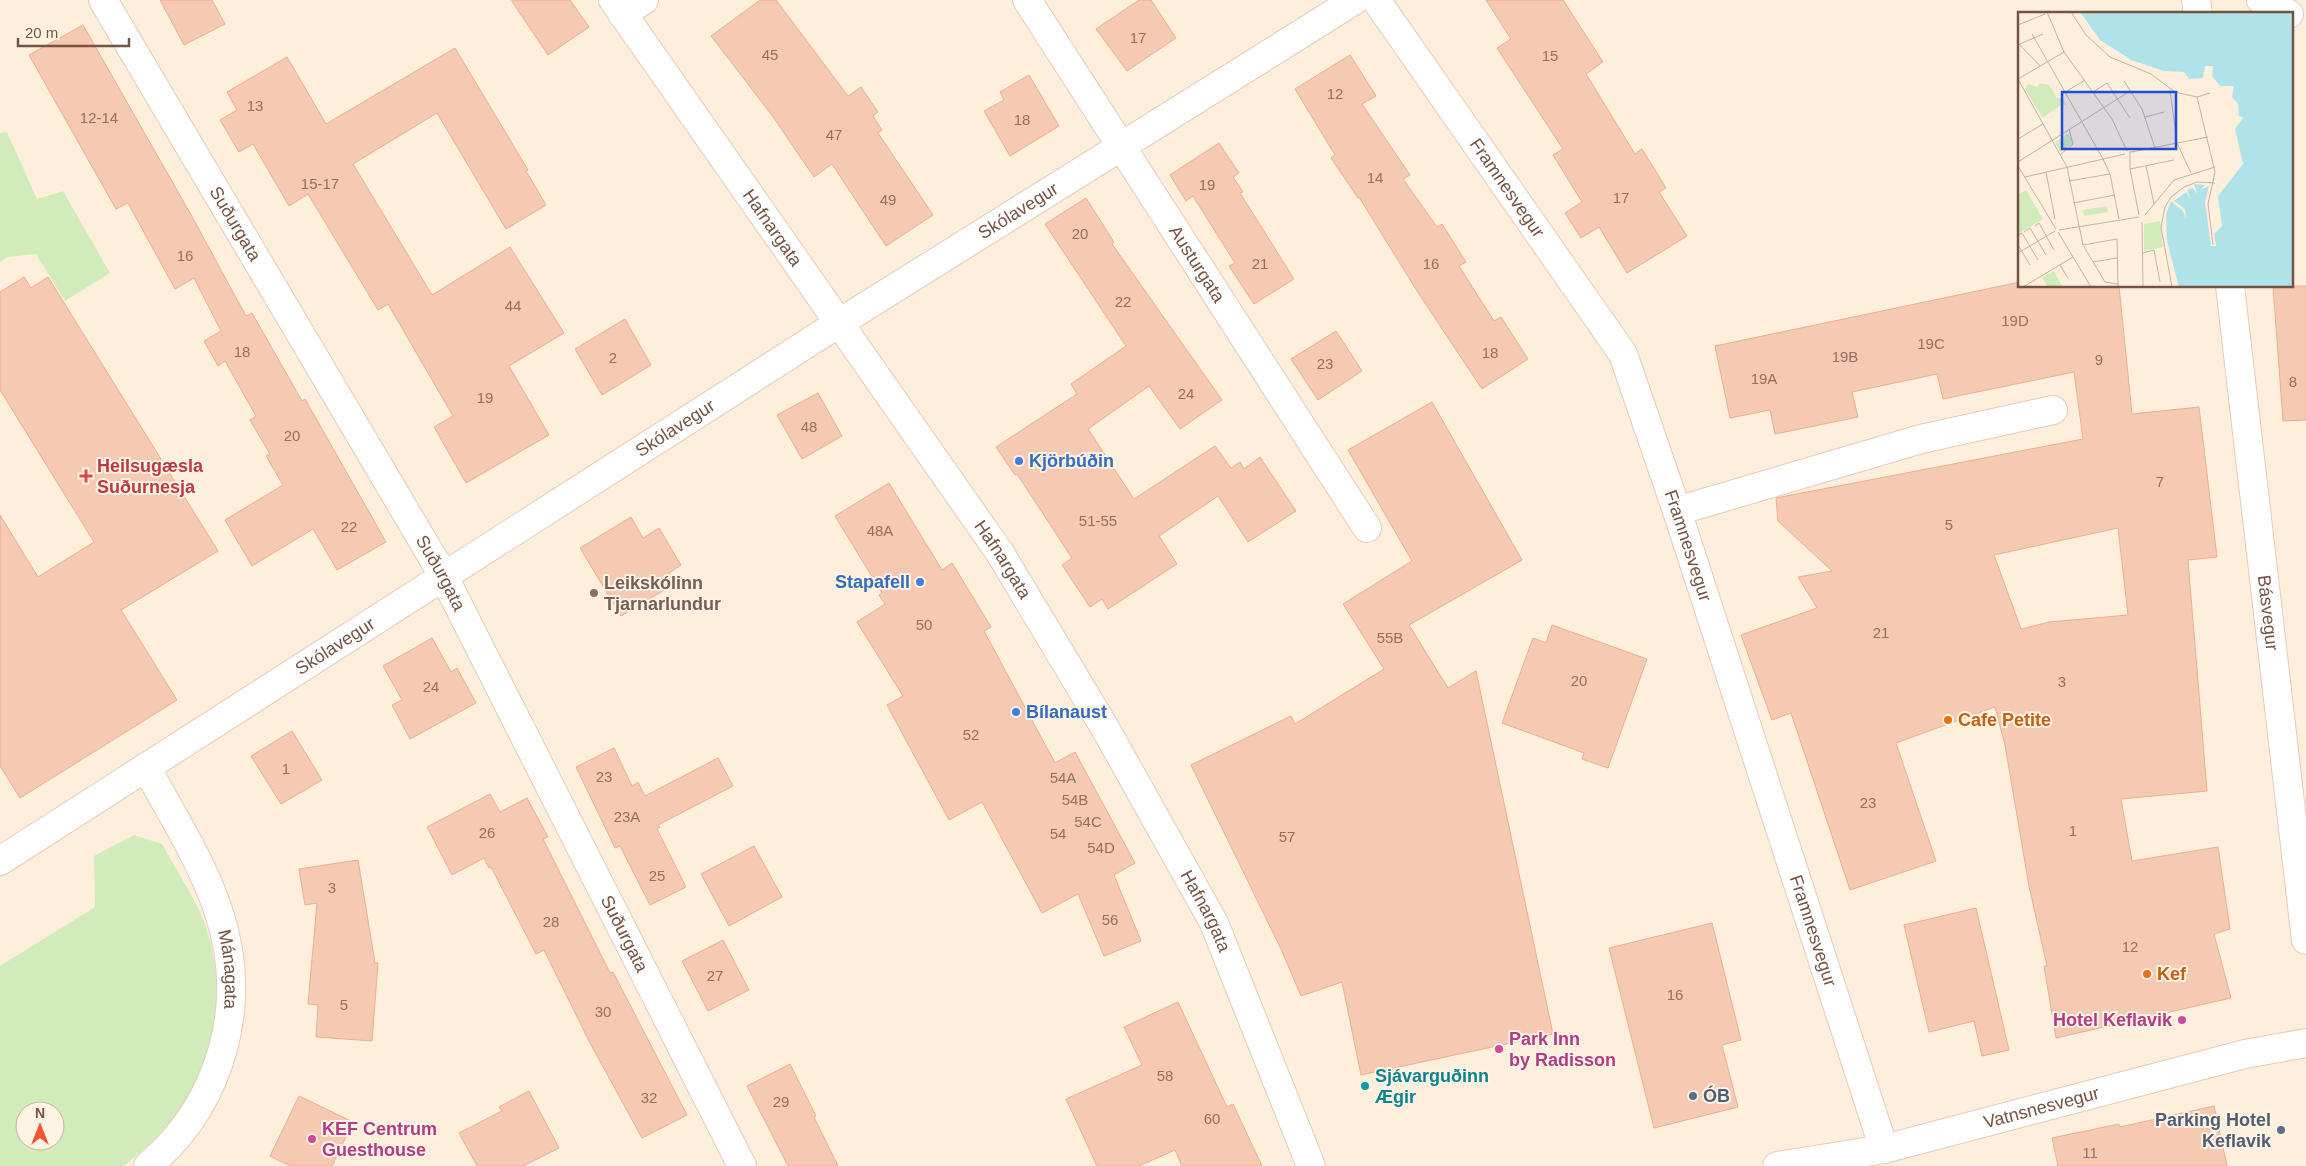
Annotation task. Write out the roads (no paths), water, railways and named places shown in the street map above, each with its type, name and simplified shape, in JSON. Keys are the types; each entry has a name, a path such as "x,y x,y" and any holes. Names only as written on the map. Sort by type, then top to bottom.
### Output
{"street":[{"name":"Suðurgata","path":"103,0 443,575 742,1166"},
{"name":"Austurgata","path":"1027,0 1367,528"},
{"name":"Skólavegur","path":"0,861 443,575 839,323 1355,0"},
{"name":"Framnesvegur","path":"1376,0 1623,354 1677,511 1884,1149"},
{"path":"2261,0 2287,12"},
{"name":"Hafnargata","path":"626,5 839,323 1000,553 1105,728 1214,923 1311,1166"},
{"path":"2294,15 2306,21"},
{"name":"Básvegur","path":"2230,288 2306,940"},
{"path":"1677,511 1921,439 2052,410"},
{"name":"Mánagata","path":"146,767 199,867 219,910 231,961 232,998 227,1038 211,1085 194,1115 174,1142 148,1166"},
{"name":"Vatnsnesvegur","path":"1777,1166 1884,1149 2245,1054 2306,1043"}],"place":[{"name":"Kjörbúðin","path":"1019,461"},
{"name":"Heilsugæsla Suðurnesja","path":"86,476"},
{"name":"Stapafell","path":"920,582"},
{"name":"Leikskólinn Tjarnarlundur","path":"594,593"},
{"name":"Bílanaust","path":"1016,712"},
{"name":"Cafe Petite","path":"1948,720"},
{"name":"Kef","path":"2147,974"},
{"name":"Hotel Keflavik","path":"2182,1020"},
{"name":"Park Inn by Radisson","path":"1499,1049"},
{"name":"Sjávarguðinn Ægir","path":"1365,1086"},
{"name":"ÓB","path":"1693,1096"},
{"name":"Parking Hotel Keflavik","path":"2281,1130"},
{"name":"KEF Centrum Guesthouse","path":"312,1139"}]}
